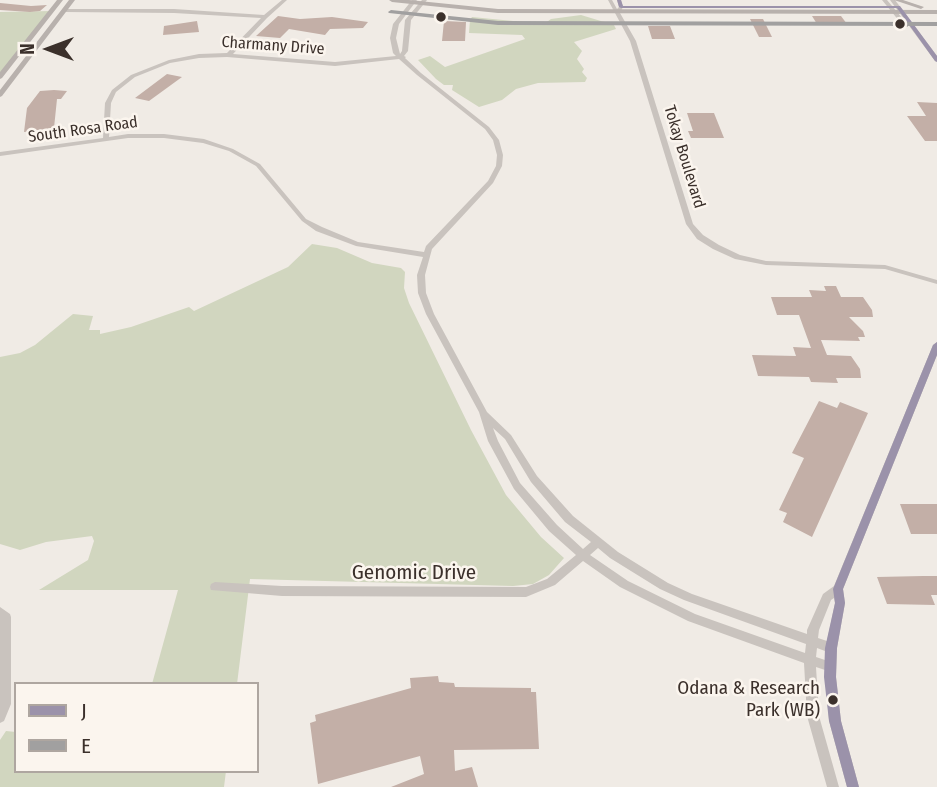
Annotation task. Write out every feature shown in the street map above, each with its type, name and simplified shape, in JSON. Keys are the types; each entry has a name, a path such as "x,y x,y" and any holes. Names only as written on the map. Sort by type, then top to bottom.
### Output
{"main road":[{"path":"0,77 60,0"},
{"path":"0,94 72,0"},
{"path":"392,0 498,11 616,5 754,9 896,6 937,9"},
{"path":"754,9 761,0"},
{"path":"771,9 896,6 937,9"}],"street":[{"path":"272,11 279,0"},
{"path":"229,55 285,0"},
{"path":"884,0 896,6 914,26 911,28 937,60"},
{"path":"419,2 399,18 394,32 396,52 419,74 487,128 496,140 500,155 499,166 491,182 443,231 426,255 421,275 425,302 483,412 493,441 517,486 553,528 615,579 659,604 810,662 830,667"},
{"path":"402,56 405,51 405,28 419,2"},
{"name":"Tokay Boulevard","path":"616,5 639,59 690,224 700,237 738,257 766,263 885,267 937,282"},
{"path":"65,10 174,10 265,17"},
{"name":"Charmany Drive","path":"106,137 109,99 123,83 144,71 169,62 199,56 229,55 326,64 402,56"},
{"name":"South Rosa Road","path":"0,154 106,137 173,136 204,141 231,149 258,165 304,220 319,229 356,244 426,255"},
{"path":"853,787 835,721 830,667 840,603 838,589 937,345"},
{"path":"483,412 508,437 546,494 597,543 637,571 688,597 831,648"},
{"name":"Genomic Drive","path":"215,587 282,591 526,592 551,582 597,543"},
{"path":"833,787 813,716 810,662 811,641 827,597 838,589"},
{"path":"0,612 6,617 5,704 0,716"}],"green space":[{"path":"52,11 0,77 0,12"},
{"path":"581,15 614,25 616,29 574,42 582,51 577,59 584,69 582,72 587,78 585,82 538,83 516,89 502,100 479,107 452,90 453,85 444,85 436,79 418,60 430,56 445,67 525,39 522,35 469,33 472,17 544,24 551,19"},
{"path":"312,244 337,248 372,263 401,268 405,272 404,288 409,303 506,495 541,537 564,558 549,575 533,584 513,586 250,579 237,682 153,682 178,590 39,590 88,560 94,541 92,536 46,542 20,550 0,544 0,357 20,353 35,345 73,314 93,316 89,330 100,330 100,334 131,327 189,307 194,311 288,267"},
{"path":"6,731 14,732 14,773 226,773 224,787 0,787 0,740"}],"building":[{"path":"0,3 47,5 40,11 30,12 0,10"},
{"path":"278,16 300,19 332,17 368,22 363,28 330,29 325,35 289,29 280,38 256,36"},
{"path":"812,16 841,16 847,24 817,24"},
{"path":"750,19 763,19 772,37 759,37"},
{"path":"197,21 199,32 163,35 164,26"},
{"path":"444,21 466,22 465,41 442,41"},
{"path":"648,26 670,26 675,39 652,39"},
{"path":"167,74 182,77 149,101 135,98"},
{"path":"40,91 67,91 61,99 57,99 54,128 24,132 27,108"},
{"path":"917,102 937,103 937,141 925,141 907,116 926,116"},
{"path":"687,113 714,113 724,138 691,138 688,131 693,131"},
{"path":"824,286 836,286 841,297 863,297 872,310 873,317 849,317 863,331 865,337 858,337 860,341 821,340 827,355 851,356 860,369 861,378 836,378 838,383 811,382 809,377 758,376 752,355 796,356 793,347 811,348 799,315 777,315 771,297 812,297 809,290 826,291"},
{"path":"819,401 837,408 840,402 868,413 812,537 783,522 787,513 779,510 804,458 792,453"},
{"path":"900,504 937,504 937,534 911,534"},
{"path":"937,576 937,595 931,595 935,605 887,604 877,577"},
{"path":"438,676 439,682 454,683 455,687 531,688 531,692 536,692 539,749 454,750 455,771 472,767 478,787 391,787 424,774 420,756 318,784 310,723 316,721 315,715 411,688 410,678"}],"transit line":[{"name":"J","path":"619,0 621,7 898,7 937,60"},
{"name":"E","path":"391,12 498,23 937,24"},
{"name":"J","path":"853,787 835,721 830,677 831,648 840,603 838,589 937,345"}],"place":[{"name":"Odana & Research Park (WB)","path":"833,700"}]}
